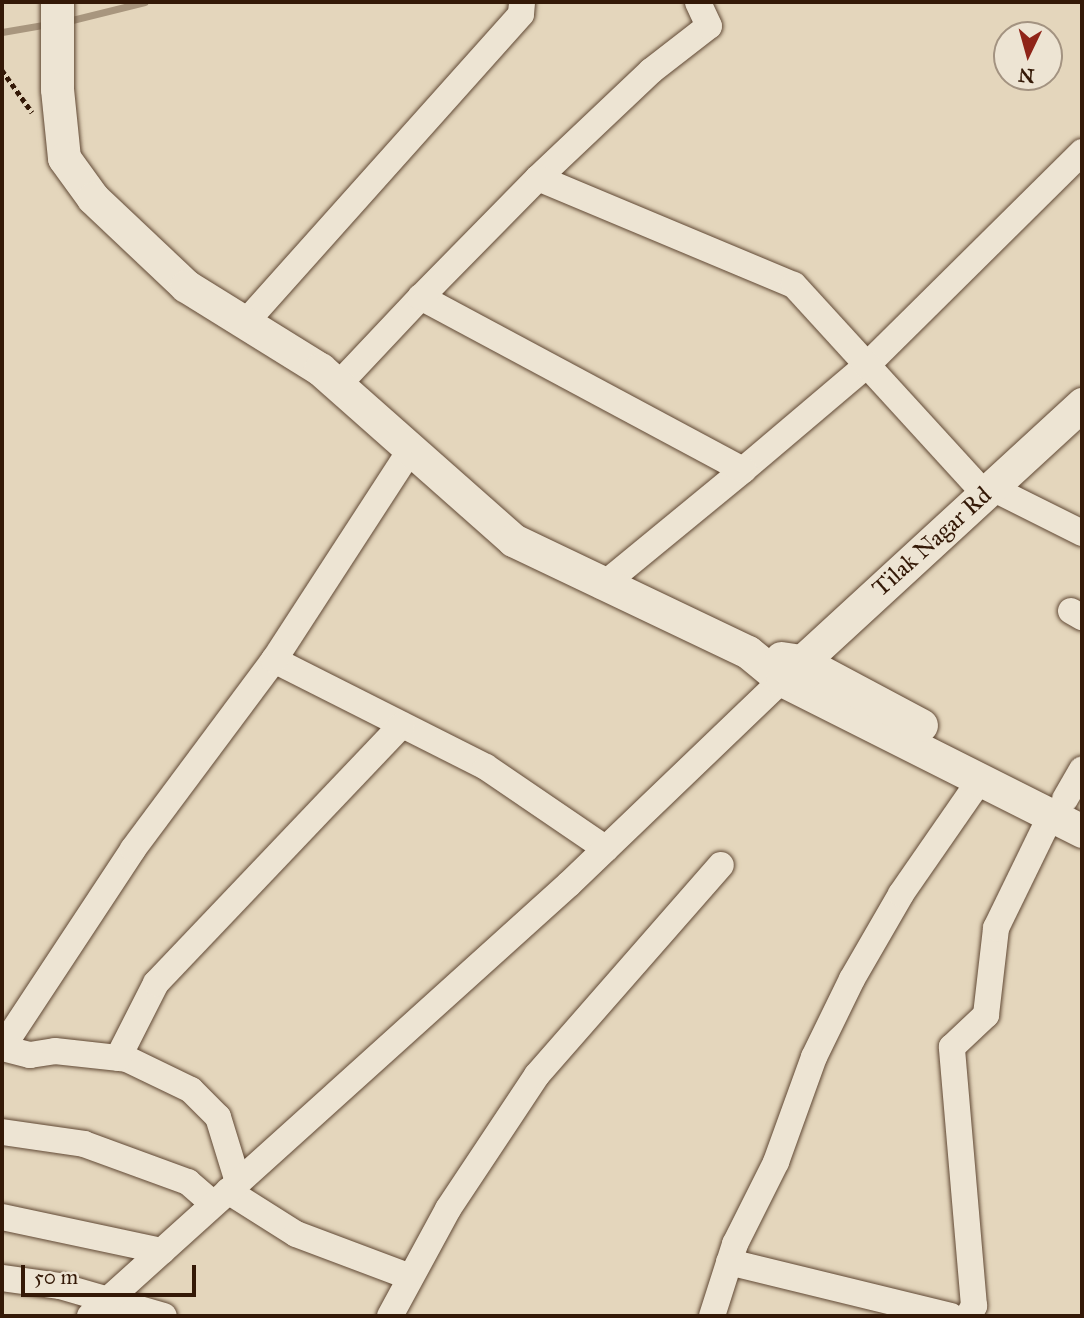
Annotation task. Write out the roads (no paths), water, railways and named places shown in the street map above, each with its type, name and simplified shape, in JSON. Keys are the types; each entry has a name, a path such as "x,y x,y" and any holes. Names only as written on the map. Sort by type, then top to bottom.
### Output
{"street":[{"path":"57,2 57,89 64,158 93,198 186,286 338,385 513,540 602,586 792,670 1066,807 1082,831"},
{"path":"245,323 521,14 522,2"},
{"path":"338,385 538,178 651,71 709,26 698,2"},
{"path":"602,586 867,365 1082,152"},
{"path":"538,178 794,285 988,491 1082,533"},
{"path":"421,297 743,470"},
{"name":"Tilak Nagar Rd","path":"792,670 1082,404"},
{"path":"226,1192 218,1117 191,1090 118,1058 55,1051 30,1055 2,1048 133,849 274,660 411,449"},
{"path":"274,660 486,767 606,849"},
{"path":"792,670 980,780 1066,807"},
{"path":"99,1308 606,849 792,670"},
{"path":"118,1058 156,983 402,725"},
{"path":"968,1316 974,1306 952,1047 986,1015 996,928 1066,807 1082,770"},
{"path":"712,1316 729,1262 776,1162 814,1057 852,979 901,894 980,780"},
{"path":"390,1316 408,1276 537,1075 721,865"},
{"path":"2,1132 84,1144 188,1182 226,1192 296,1234 408,1276"},
{"path":"2,1217 162,1251"},
{"path":"729,1262 950,1316"},
{"path":"2,1278 60,1286 99,1308 164,1316"}],"waterway":[{"path":"64,22 145,2"},
{"path":"2,32 49,24"}]}
